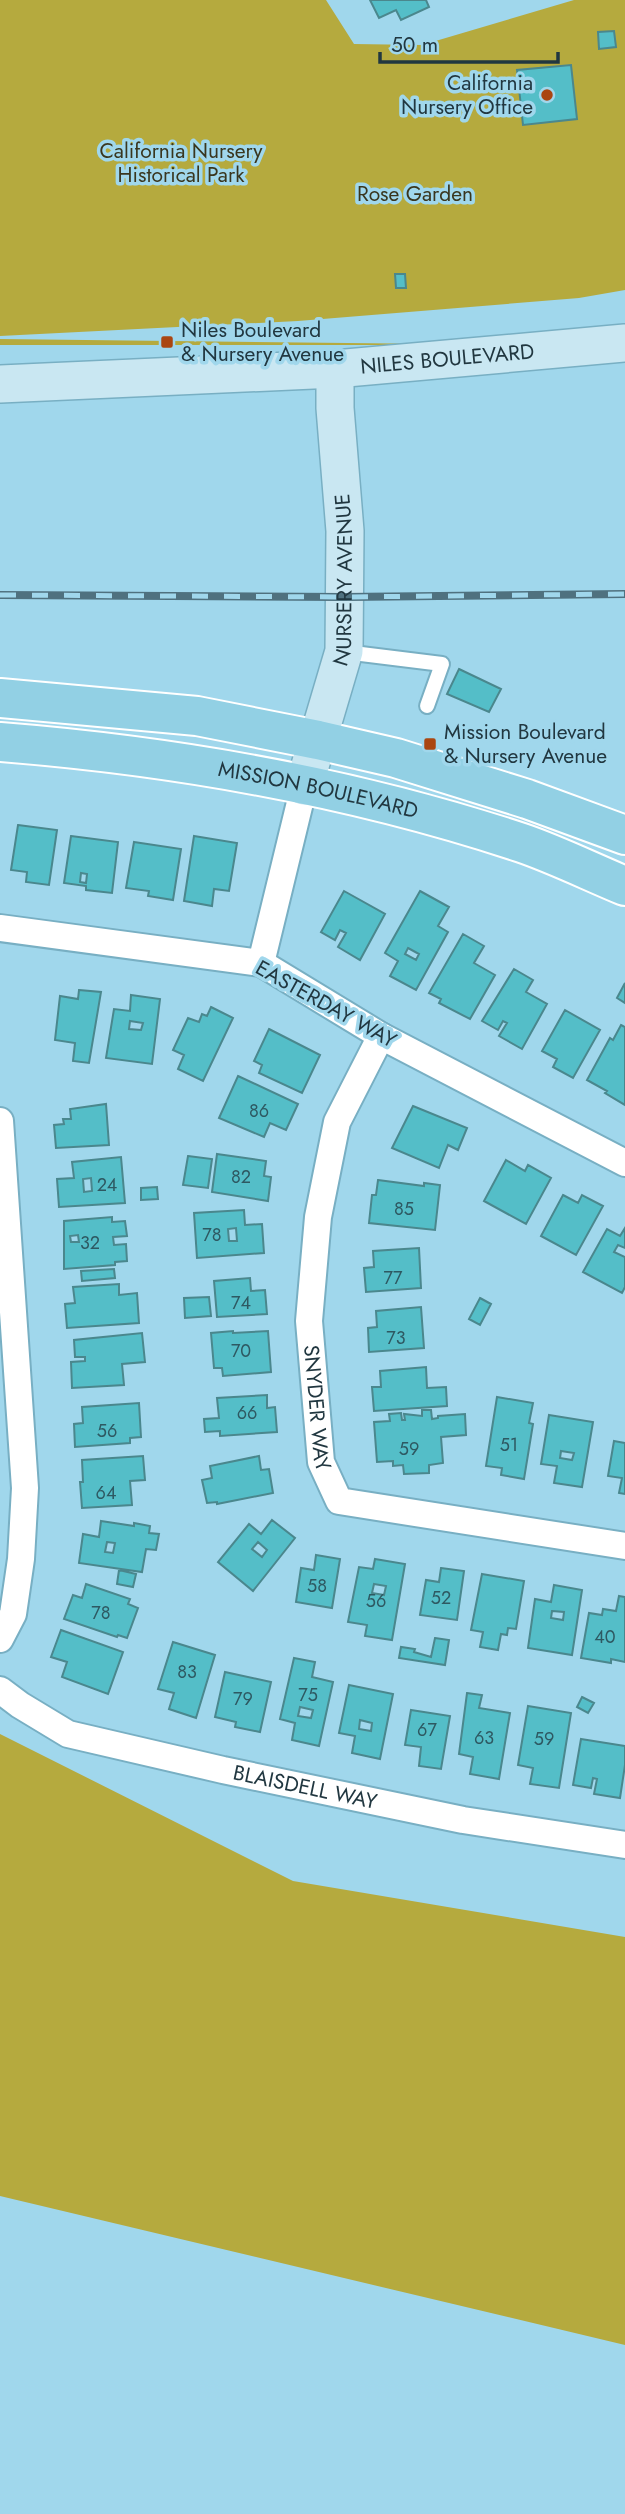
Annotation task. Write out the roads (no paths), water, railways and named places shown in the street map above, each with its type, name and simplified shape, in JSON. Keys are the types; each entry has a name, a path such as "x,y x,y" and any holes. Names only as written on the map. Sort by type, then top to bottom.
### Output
{"main road":[{"name":"NILES BOULEVARD","path":"0,384 335,369 616,341"},
{"name":"NURSERY AVENUE","path":"304,786 344,651 345,531 335,408 335,369"},
{"path":"0,698 197,716 318,740 396,758 527,799 625,835"},
{"name":"MISSION BOULEVARD","path":"0,742 197,765 382,802 524,844 625,886"}],"street":[{"path":"261,963 304,786"},
{"name":"EASTERDAY WAY","path":"0,928 261,963 381,1036 625,1163"},
{"name":"SNYDER WAY","path":"381,1036 337,1122 318,1217 309,1321 321,1462 339,1501 625,1546"},
{"path":"0,1121 25,1489 21,1559 13,1614 0,1639"},
{"name":"BLAISDELL WAY","path":"0,1690 68,1734 463,1820 625,1845"}],"lane":[{"path":"344,651 442,664 427,706"}],"railway":[{"path":"0,595 344,597 625,594"}],"place":[{"name":"California Nursery Office","path":"547,95"},
{"name":"Niles Boulevard & Nursery Avenue","path":"167,342"},
{"name":"Mission Boulevard & Nursery Avenue","path":"430,744"}],"park label":[{"name":"California Nursery Historical Park","path":"181,163"},
{"name":"Rose Garden","path":"415,194"}]}
